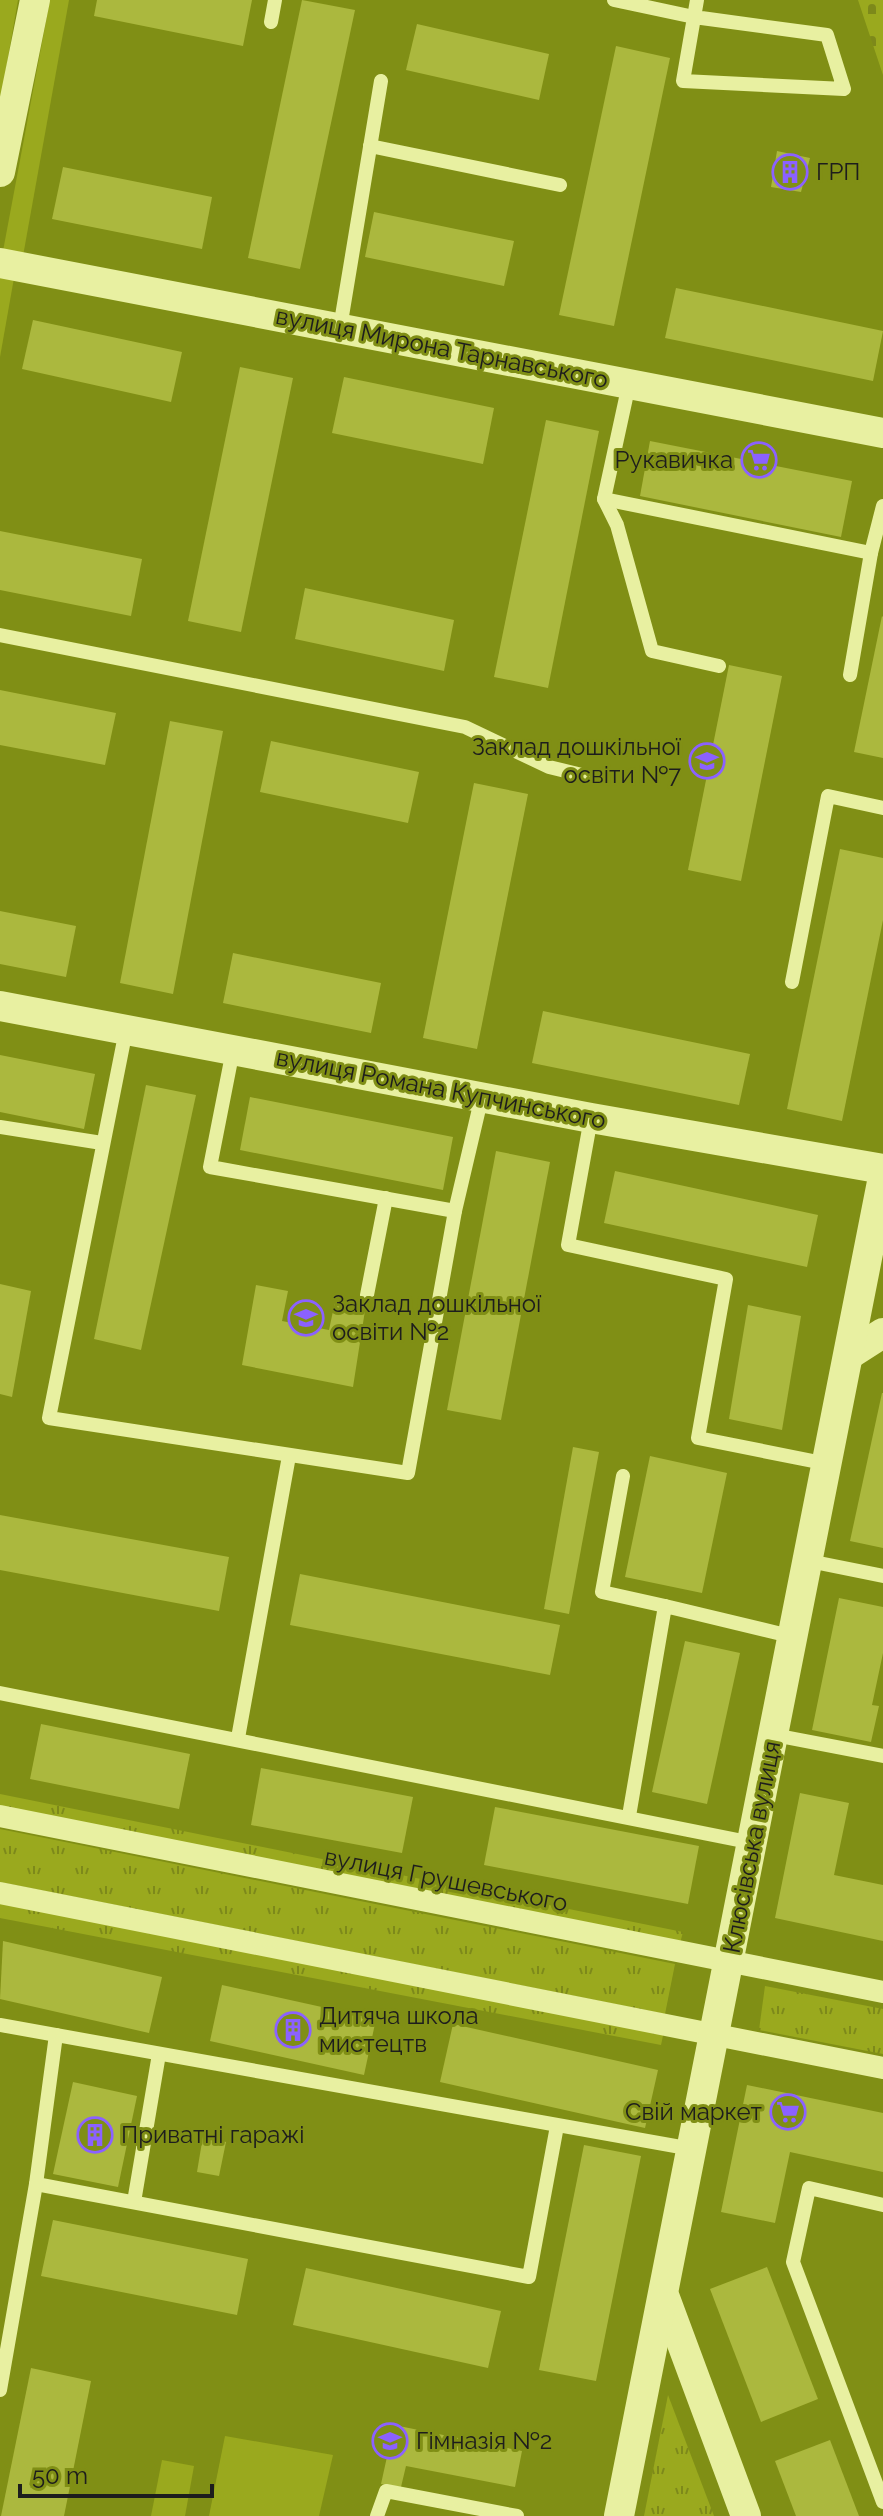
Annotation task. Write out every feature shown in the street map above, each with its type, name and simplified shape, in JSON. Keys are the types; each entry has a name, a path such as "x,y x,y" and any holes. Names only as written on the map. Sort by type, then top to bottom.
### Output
{"street":[{"path":"0,172 35,0"},
{"name":"вулиця Мирона Тарнавського","path":"0,263 883,433"},
{"name":"вулиця Романа Купчинського","path":"0,1006 591,1118 883,1169"},
{"name":"Клюсівська вулиця","path":"619,2516 665,2298 883,1177"},
{"path":"850,1354 883,1333"},
{"name":"вулиця Грушевського","path":"0,1816 883,1992"},
{"path":"0,1893 883,2068"},
{"path":"665,2298 746,2516"}],"lane":[{"path":"271,22 275,0"},
{"path":"614,0 694,17 827,35 844,89 683,81 694,17 697,0"},
{"path":"340,328 381,81"},
{"path":"370,146 560,185"},
{"path":"629,384 604,499 617,525 652,651 719,666"},
{"path":"604,499 871,553"},
{"path":"850,675 871,553 883,506"},
{"path":"0,635 465,727 549,767 586,776"},
{"path":"792,982 828,796 883,808"},
{"path":"126,1030 49,1418 408,1473 455,1211 482,1096"},
{"path":"233,1050 210,1167 455,1211"},
{"path":"591,1118 568,1245 726,1279 698,1438 828,1464"},
{"path":"0,1127 102,1143"},
{"path":"367,1295 386,1198"},
{"path":"238,1738 289,1456"},
{"path":"623,1476 602,1592 794,1637"},
{"path":"809,1561 883,1576"},
{"path":"629,1816 665,1606"},
{"path":"0,1693 753,1843"},
{"path":"774,1735 883,1756"},
{"path":"0,2025 692,2149"},
{"path":"0,2390 36,2184 56,2035"},
{"path":"134,2202 159,2054"},
{"path":"36,2184 529,2277 557,2126"},
{"path":"883,2205 809,2188 793,2262 883,2502"},
{"path":"377,2516 386,2491 517,2516"}],"green space":[{"path":"0,0 18,0 0,104"},
{"path":"50,0 69,0 23,256 3,251"},
{"path":"858,0 883,0 883,75"},
{"path":"0,275 14,278 0,357"},
{"path":"0,1794 683,1932 679,1947 0,1808"},
{"path":"0,1829 675,1964 665,2014 0,1882"},
{"path":"0,1901 664,2031 661,2045 0,1918"},
{"path":"765,1986 883,2009 883,2054 759,2030"},
{"path":"668,2395 714,2516 644,2516"},
{"path":"225,2436 333,2455 319,2516 209,2516"},
{"path":"162,2460 194,2466 185,2516 151,2516"}],"building":[{"path":"97,0 252,0 243,46 94,16"},
{"path":"302,0 355,10 300,269 248,258"},
{"path":"417,24 549,54 539,100 406,70"},
{"path":"616,46 670,58 614,326 559,315"},
{"name":"ГРП","path":"777,151 810,158 801,192 771,187"},
{"path":"63,167 212,197 202,249 52,219"},
{"path":"374,212 514,241 504,286 365,257"},
{"path":"676,288 883,331 873,381 665,338"},
{"path":"33,320 182,352 171,402 22,369"},
{"path":"240,367 293,378 241,632 188,621"},
{"path":"344,377 494,408 483,464 332,433"},
{"path":"546,420 599,431 548,688 494,677"},
{"path":"650,441 852,481 841,537 640,496"},
{"path":"0,531 142,559 131,616 0,590"},
{"path":"305,588 454,620 444,671 295,639"},
{"path":"883,617 883,758 854,752"},
{"name":"Заклад дошкільної освіти №7","path":"729,665 782,676 741,881 688,870"},
{"path":"0,690 116,713 105,765 0,745"},
{"path":"170,721 223,731 173,994 120,983"},
{"path":"271,741 419,772 408,823 260,792"},
{"path":"474,783 528,794 477,1049 423,1038"},
{"path":"840,849 883,858 883,920 842,1121 787,1109"},
{"path":"0,911 76,926 66,977 0,964"},
{"path":"233,953 381,983 371,1033 223,1003"},
{"path":"543,1011 750,1054 739,1105 532,1063"},
{"path":"0,1055 95,1074 84,1129 0,1112"},
{"path":"146,1085 196,1095 141,1350 94,1339"},
{"path":"250,1097 453,1137 443,1190 240,1150"},
{"path":"496,1151 550,1162 501,1420 447,1410"},
{"path":"615,1171 818,1215 807,1267 604,1223"},
{"path":"0,1284 31,1291 12,1397 0,1394"},
{"path":"256,1285 288,1291 282,1321 329,1330 336,1297 366,1304 353,1387 242,1365"},
{"path":"748,1305 801,1316 782,1430 729,1419"},
{"path":"883,1393 883,1548 850,1541"},
{"path":"573,1447 599,1452 569,1614 544,1609"},
{"path":"650,1456 727,1473 702,1593 625,1577"},
{"path":"0,1515 229,1557 219,1611 0,1570"},
{"path":"300,1574 560,1625 550,1675 290,1625"},
{"path":"839,1598 883,1607 883,1653 872,1705 879,1706 871,1742 812,1730"},
{"path":"685,1641 740,1653 707,1804 652,1792"},
{"path":"41,1724 190,1754 179,1809 30,1779"},
{"path":"261,1768 413,1797 402,1853 251,1825"},
{"path":"800,1793 849,1803 834,1875 883,1885 883,1941 775,1918"},
{"path":"495,1807 699,1846 688,1904 484,1865"},
{"path":"3,1941 162,1977 149,2033 0,1999"},
{"name":"Дитяча школа мистецтв","path":"222,1985 376,2019 364,2075 210,2041"},
{"path":"453,2024 658,2070 645,2128 440,2082"},
{"name":"Приватні гаражі","path":"73,2082 137,2096 118,2187 53,2174"},
{"path":"747,2085 883,2113 883,2172 790,2152 775,2223 721,2212"},
{"path":"203,2136 226,2142 219,2176 197,2172"},
{"path":"584,2145 641,2156 596,2381 539,2370"},
{"path":"53,2220 248,2259 237,2315 41,2276"},
{"path":"767,2267 818,2399 761,2422 710,2289"},
{"path":"306,2268 501,2311 488,2368 293,2325"},
{"path":"31,2368 91,2381 64,2516 1,2516"},
{"path":"394,2425 522,2451 515,2487 406,2466 401,2487 381,2484"},
{"path":"830,2440 859,2516 796,2516 775,2461"}],"place":[{"name":"ГРП","path":"790,172"},
{"name":"Рукавичка","path":"759,460"},
{"name":"Заклад дошкільної освіти №7","path":"707,761"},
{"name":"Заклад дошкільної освіти №2","path":"306,1318"},
{"name":"Дитяча школа мистецтв","path":"293,2030"},
{"name":"Свiй маркет","path":"788,2112"},
{"name":"Приватні гаражі","path":"95,2135"},
{"name":"Гімназія №2","path":"390,2441"}]}
